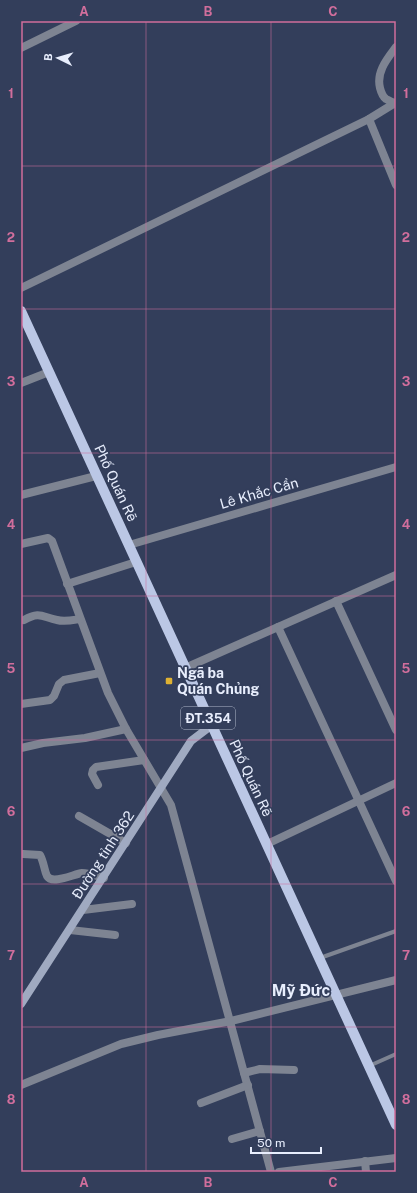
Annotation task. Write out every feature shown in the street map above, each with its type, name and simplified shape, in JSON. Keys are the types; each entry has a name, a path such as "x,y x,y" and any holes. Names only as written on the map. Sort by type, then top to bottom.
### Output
{"main road":[{"name":"Phố Quán Rẽ","path":"21,311 396,1125"},
{"name":"Đường tỉnh 362","path":"21,1004 104,878 191,741 212,725"}],"street":[{"path":"21,48 76,21"},
{"path":"21,288 369,119 395,104 385,98 378,83 380,71 386,59 396,47"},
{"path":"369,119 396,185"},
{"path":"21,383 49,372"},
{"name":"Lê Khắc Cẩn","path":"129,545 396,466"},
{"path":"21,495 96,476"},
{"path":"21,544 48,538 52,541 108,693 126,729 171,805 271,1172"},
{"path":"67,584 136,562"},
{"path":"185,668 396,575"},
{"path":"336,601 396,730"},
{"path":"24,620 31,616 39,615 57,620 80,620"},
{"path":"278,627 396,881"},
{"path":"21,704 50,700 54,696 59,684 64,680 100,673"},
{"path":"21,748 48,742 86,738 126,729"},
{"path":"98,785 92,774 93,770 96,768 144,760"},
{"path":"266,844 396,783"},
{"path":"79,816 126,843"},
{"path":"23,854 40,855 47,877 50,879 56,880 81,873 104,878"},
{"path":"83,910 132,904"},
{"path":"70,930 115,935"},
{"path":"21,1085 121,1044 158,1035 231,1021 396,980"},
{"path":"244,1073 260,1070 294,1070"},
{"path":"201,1103 248,1085"},
{"path":"232,1139 260,1131"},
{"path":"279,1172 396,1158"},
{"path":"365,1161 366,1172"}],"lane":[{"path":"319,958 396,932"},
{"path":"369,1066 396,1054"}],"place":[{"name":"Ngã ba Quán Chủng","path":"169,681"}],"district":[{"name":"Mỹ Đức","path":"301,990"}]}
